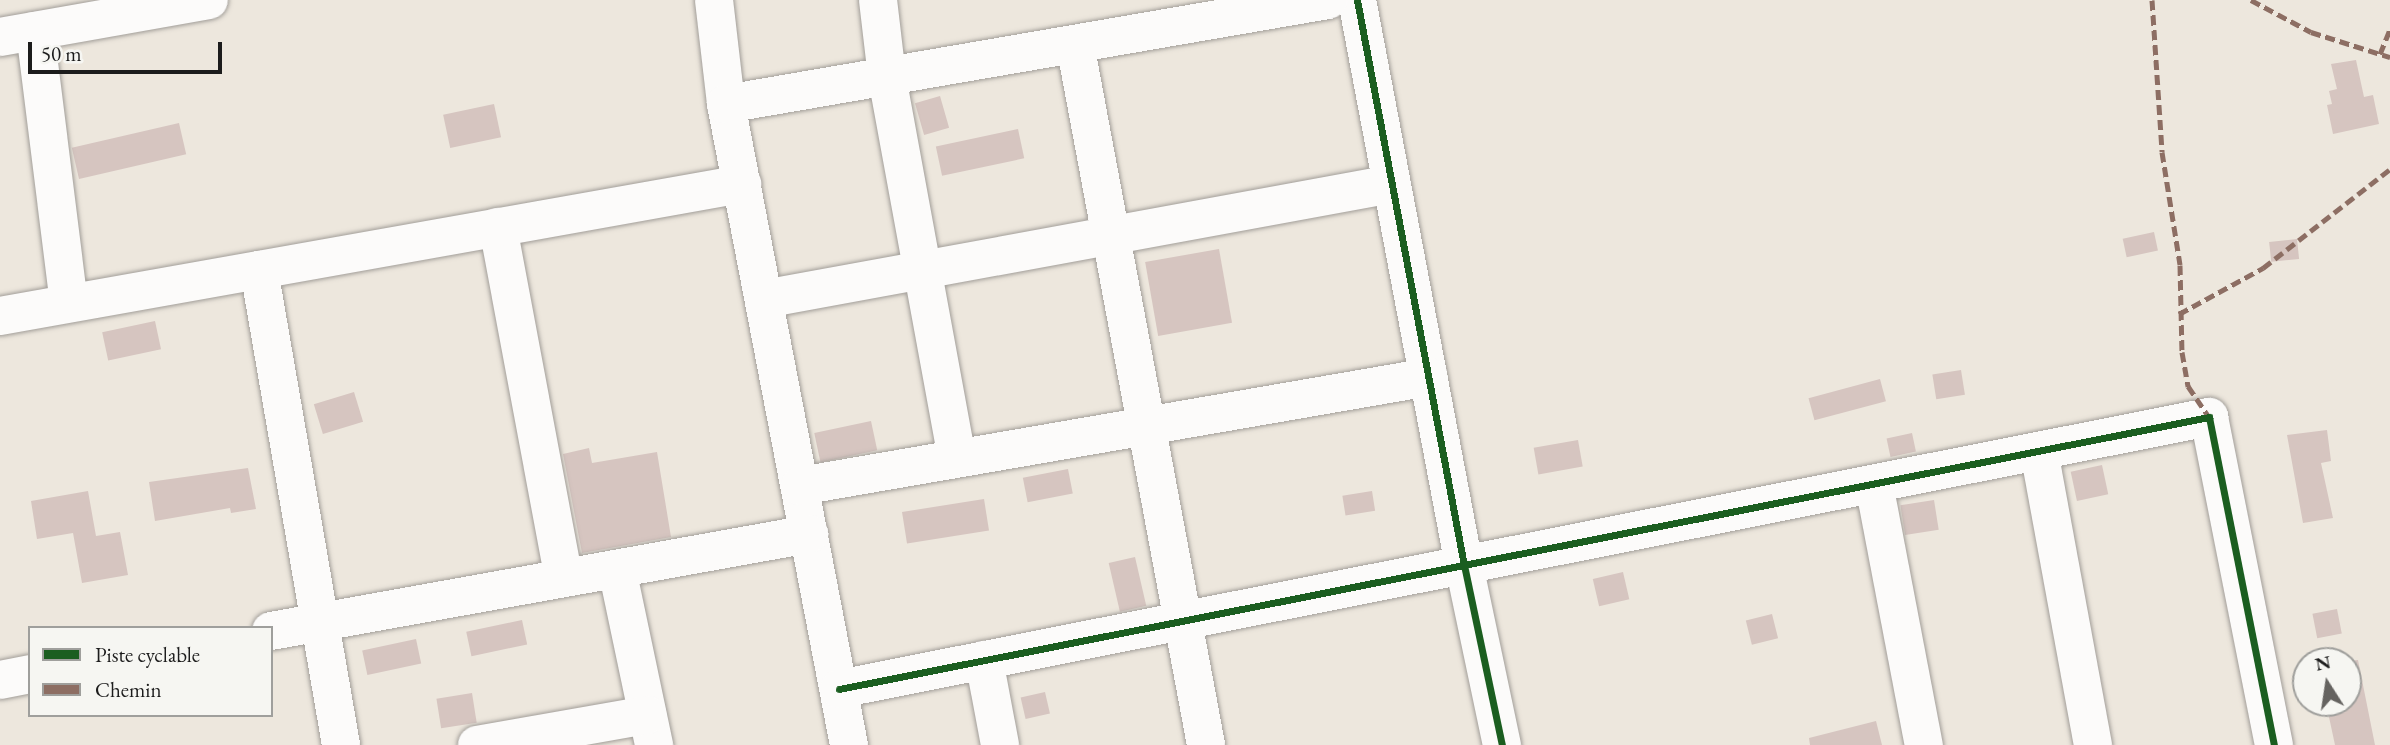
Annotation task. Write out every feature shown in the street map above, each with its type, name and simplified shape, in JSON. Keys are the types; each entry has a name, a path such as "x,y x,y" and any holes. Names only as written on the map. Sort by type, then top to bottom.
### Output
{"street":[{"path":"69,303 17,34 209,0"},
{"path":"713,0 726,104 849,745"},
{"path":"878,0 887,77 957,458"},
{"path":"726,104 1328,0"},
{"path":"1357,0 1464,565 1502,745"},
{"path":"1075,44 1206,745"},
{"path":"0,316 742,184"},
{"path":"764,299 1392,184"},
{"path":"498,227 564,578"},
{"path":"259,270 341,745"},
{"path":"800,486 1429,377"},
{"path":"839,689 2209,417 2274,745"},
{"path":"2039,451 2093,745"},
{"path":"1874,484 1924,745"},
{"path":"273,631 809,534"},
{"path":"477,745 651,730 617,569"},
{"path":"984,660 1000,745"},
{"path":"0,680 28,674"}],"building":[{"path":"2356,60 2364,97 2373,95 2379,124 2333,134 2327,105 2332,104 2329,91 2337,89 2331,64"},
{"path":"940,96 949,128 924,135 915,103"},
{"path":"494,104 501,137 450,148 443,115"},
{"path":"179,123 186,154 79,179 72,148"},
{"path":"1018,129 1024,158 942,176 936,146"},
{"path":"2154,232 2158,251 2127,257 2123,239"},
{"path":"2297,239 2299,259 2271,262 2269,242"},
{"path":"1219,249 1232,323 1158,336 1145,262"},
{"path":"155,321 161,349 108,361 102,332"},
{"path":"1961,370 1965,395 1936,399 1932,375"},
{"path":"1880,379 1886,401 1814,420 1809,398"},
{"path":"354,392 363,422 323,434 314,404"},
{"path":"871,421 877,450 821,462 814,433"},
{"path":"2327,430 2331,461 2321,463 2333,518 2303,523 2287,435"},
{"path":"1912,433 1916,452 1891,457 1887,438"},
{"path":"1578,440 1583,467 1538,474 1534,448"},
{"path":"589,448 592,463 657,452 671,537 582,553 563,454"},
{"path":"2102,465 2108,494 2077,501 2071,472"},
{"path":"248,468 256,509 231,513 230,508 155,521 149,482"},
{"path":"1068,469 1073,494 1028,502 1023,478"},
{"path":"88,491 96,536 120,532 128,575 82,583 73,533 37,539 31,501"},
{"path":"1372,491 1375,511 1345,515 1342,496"},
{"path":"984,499 989,531 907,544 902,512"},
{"path":"1934,500 1939,530 1905,535 1900,505"},
{"path":"1135,557 1146,606 1120,612 1109,563"},
{"path":"1623,572 1629,599 1599,606 1593,579"},
{"path":"2337,609 2342,634 2317,638 2312,614"},
{"path":"1772,614 1778,638 1752,645 1746,621"},
{"path":"522,620 527,644 471,656 466,632"},
{"path":"416,639 421,663 367,675 362,650"},
{"path":"2362,680 2375,745 2335,745 2329,717 2362,717"},
{"path":"1045,692 1050,713 1026,719 1021,698"},
{"path":"472,693 477,723 441,728 436,699"},
{"path":"1876,721 1882,745 1810,745 1809,738"}],"marked path":[{"path":"2152,0 2162,152 2180,265 2182,352 2188,386 2209,417"},
{"path":"2251,0 2311,32 2390,57"},
{"path":"2380,54 2390,29"},
{"path":"2179,314 2263,268 2390,169"}],"cycle path":[{"path":"1357,0 1464,565 1502,745"},
{"path":"839,689 2209,417 2274,745"}]}
